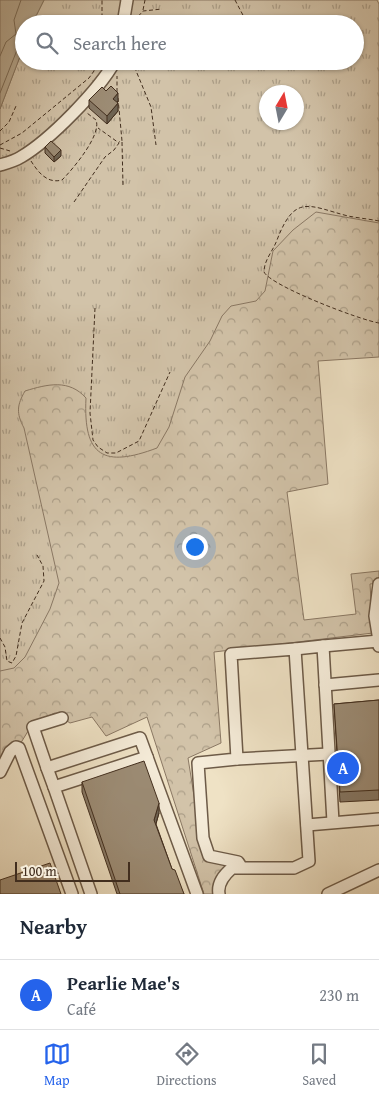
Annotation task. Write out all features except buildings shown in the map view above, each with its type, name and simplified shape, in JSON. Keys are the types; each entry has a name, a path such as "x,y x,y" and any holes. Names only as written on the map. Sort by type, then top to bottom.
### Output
{"street":[{"path":"125,15 128,0"},
{"path":"0,165 22,156 79,106 107,76 110,70"},
{"path":"379,584 375,616 379,646"},
{"path":"237,759 231,654 378,641"},
{"path":"323,646 333,822"},
{"path":"219,894 218,888 223,875 232,868 294,868 309,861 295,649"},
{"path":"325,685 379,680"},
{"path":"62,718 33,727 91,894"},
{"path":"47,768 140,738 197,894"},
{"path":"0,772 10,752 16,747 19,748 72,894"},
{"path":"242,868 238,862 209,856 203,838 198,763 329,754"},
{"path":"54,788 147,757"},
{"path":"307,825 379,819"},
{"path":"46,865 60,860"},
{"path":"328,894 379,870"}],"path":[{"path":"102,0 102,15"},
{"path":"139,15 145,0"},
{"path":"235,0 243,15"},
{"path":"142,11 162,9"},
{"path":"0,145 22,133 89,78 94,70"},
{"path":"136,70 151,106 156,145"},
{"path":"118,76 116,87 122,141 123,186"},
{"path":"0,130 9,122 16,106"},
{"path":"22,156 43,176 52,181 62,180 77,164 97,127 96,120 79,106"},
{"path":"97,127 119,142"},
{"path":"74,202 105,157 122,141"},
{"path":"379,221 347,216 316,206 304,206 294,212 282,226 264,269 266,276 282,286 351,316 379,324"},
{"path":"95,308 90,413 93,440 98,447 107,453 116,453 139,441 170,372"},
{"path":"0,638 5,647 7,662 12,663 16,656 22,623 44,580 43,566 37,555"}],"green space":[{"path":"44,0 377,0 379,4 379,261 179,426 0,698 0,109 15,70 364,70 364,15 36,15"},
{"path":"316,212 379,223 379,357 318,361 328,484 287,492 304,620 356,614 351,574 379,571 379,583 370,584 373,633 214,652 221,743 188,758 204,858 226,864 215,894 204,894 147,717 106,736 92,717 70,723 55,713 33,723 0,777 0,671 14,668 25,657 50,609 59,583 18,409 25,391 50,385 73,388 86,398 88,434 93,445 100,453 110,457 123,457 157,448 169,427 185,377 210,341 222,316 231,306 256,301 265,291 273,251 293,230"}],"water":[{"path":"0,0 44,0 36,15 15,15 15,70 0,109"}],"place":[{"name":"Pearlie Mae's","path":"343,768"}]}
